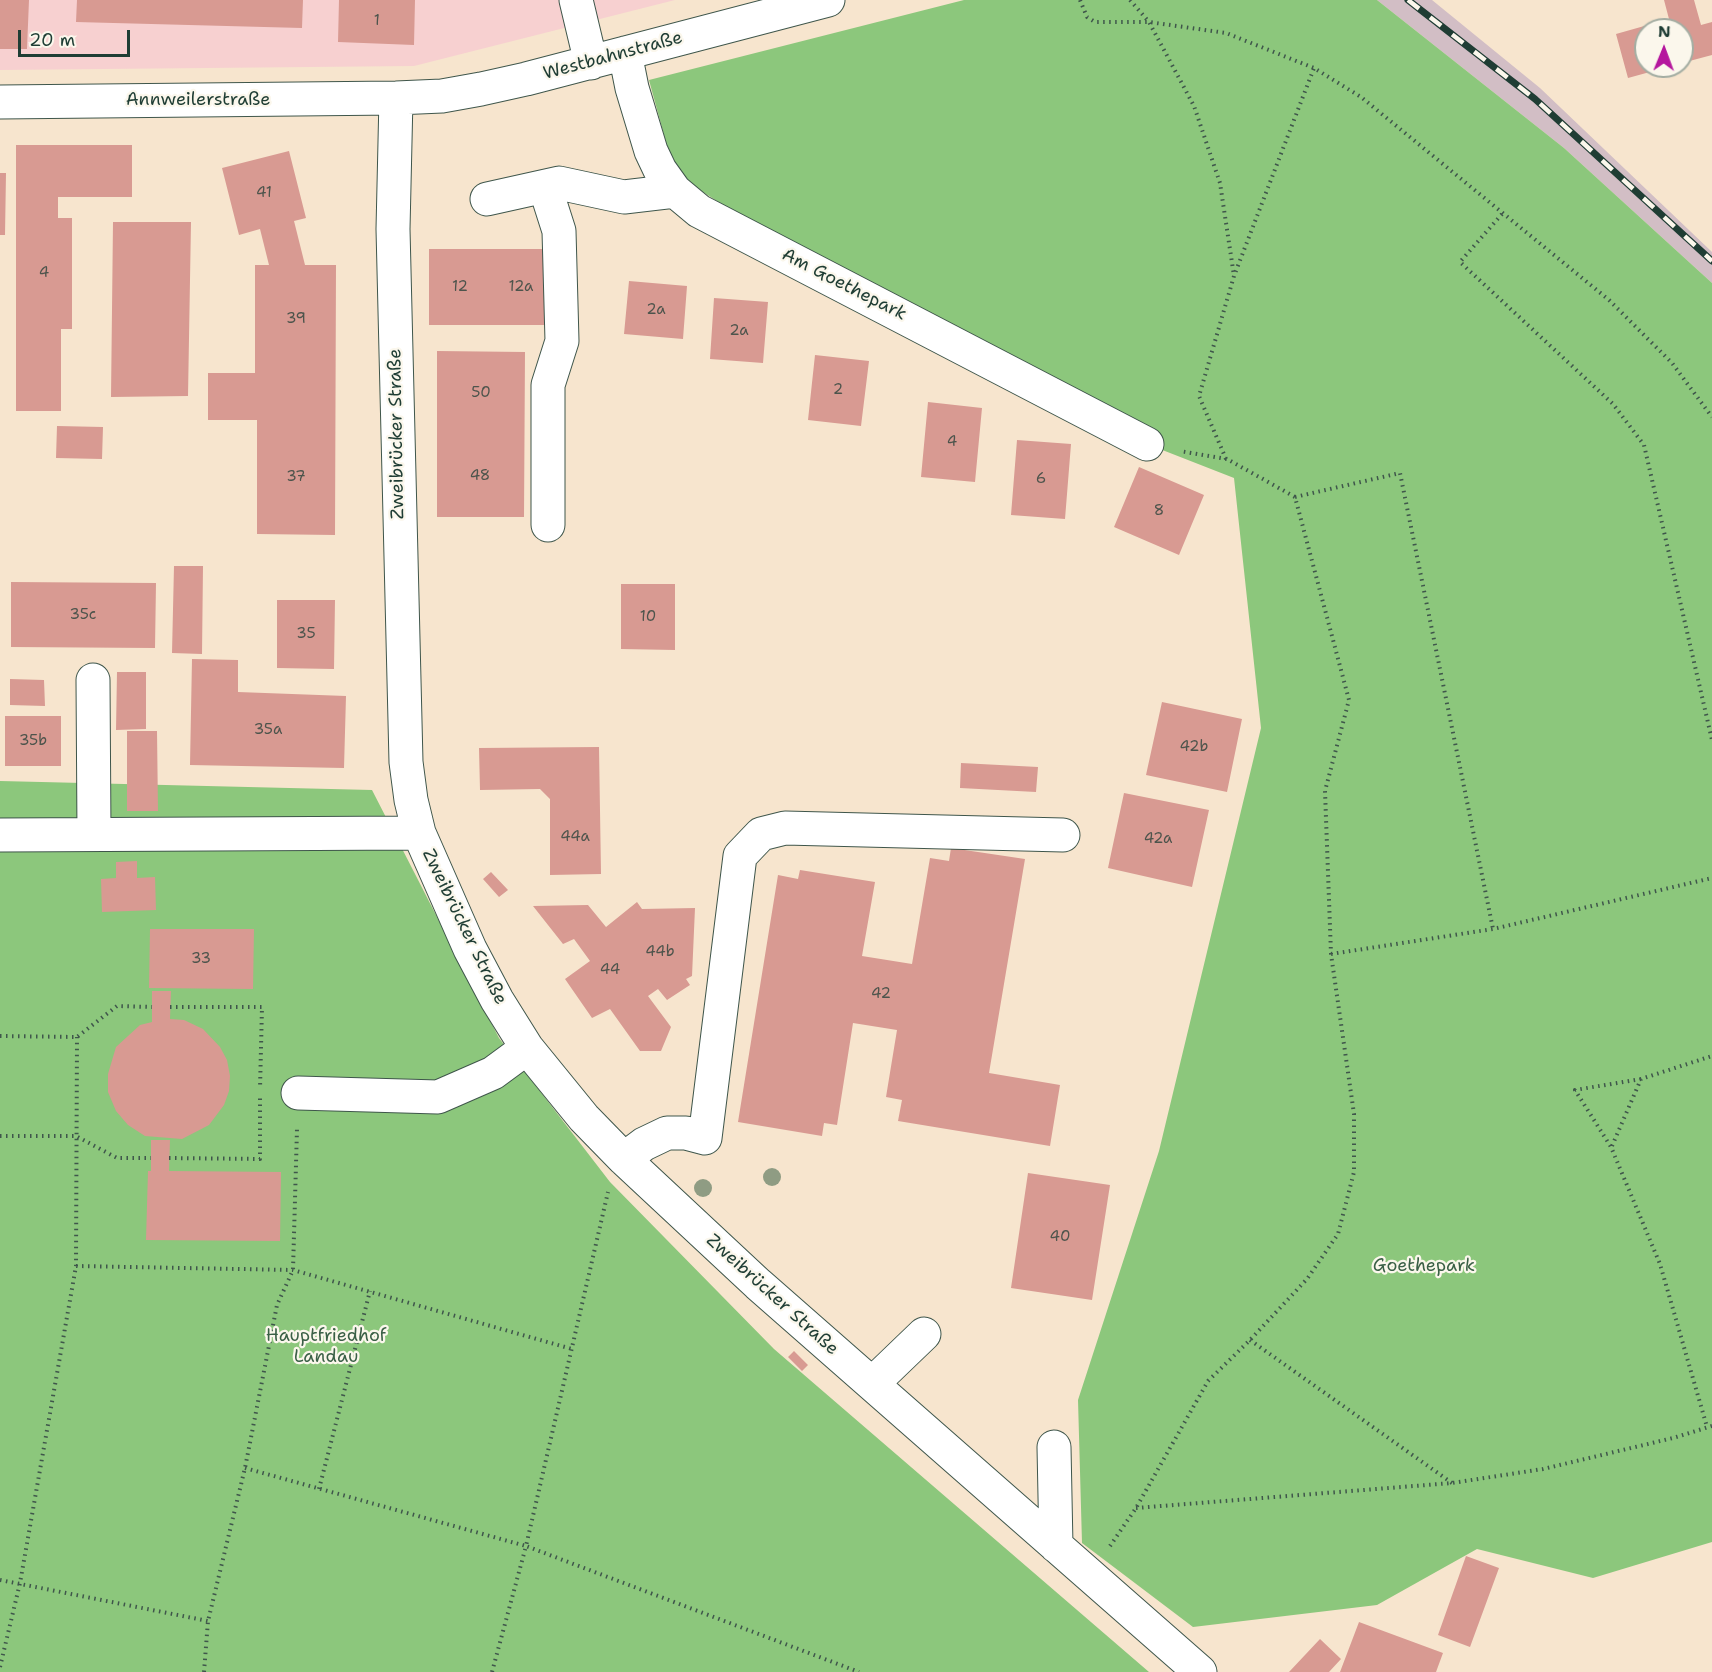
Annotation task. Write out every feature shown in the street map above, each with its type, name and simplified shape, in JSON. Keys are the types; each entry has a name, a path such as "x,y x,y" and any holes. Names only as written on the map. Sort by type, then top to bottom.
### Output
{"street":[{"path":"576,0 591,63"},
{"name":"Westbahnstraße","path":"396,99 442,96 481,89 591,63 828,0"},
{"name":"Am Goethepark","path":"625,53 632,88 651,151 660,170 675,190 699,211 1147,444"},
{"name":"Annweilerstraße","path":"0,102 396,99"},
{"name":"Zweibrücker Straße","path":"396,99 393,240 406,752 411,800 419,833 470,949 497,1000 527,1048 584,1118 624,1159 758,1284 1200,1672"},
{"path":"487,199 559,183 624,197 675,190"},
{"path":"545,187 559,231 562,341 548,385 548,525"},
{"path":"93,680 94,834"},
{"path":"624,1159 644,1144 668,1134 686,1133 705,1138 740,856 761,834 785,828 1063,835"},
{"path":"0,835 419,833"},
{"path":"298,1093 438,1097 493,1072 527,1048"},
{"path":"873,1383 924,1334"},
{"path":"1054,1447 1056,1546"}],"path":[{"path":"1080,0 1087,16 1095,22 1149,22 1226,33 1314,68 1361,97 1609,300 1672,363 1712,417"},
{"path":"1130,0 1149,22 1194,106 1220,183 1234,276"},
{"path":"1227,459 1199,396 1234,276 1314,68"},
{"path":"1502,214 1460,262 1612,404 1644,446 1712,740"},
{"path":"1147,444 1227,459 1294,497 1400,473 1493,929"},
{"path":"1089,1574 1137,1508 1208,1381 1250,1341 1307,1279 1338,1234 1354,1172 1354,1114 1331,954 1325,790 1349,700 1294,497"},
{"path":"1331,954 1493,929 1712,878"},
{"path":"0,1036 77,1037 117,1006 152,1007"},
{"path":"169,1158 260,1159 262,1007 170,1007"},
{"path":"0,1666 20,1583 76,1266 77,1037"},
{"path":"1137,1508 1452,1483 1543,1469 1673,1438 1709,1427 1660,1264 1611,1147 1575,1090 1641,1079 1712,1056"},
{"path":"1611,1147 1641,1079"},
{"path":"204,1672 208,1621 245,1468 277,1305 293,1270 298,1093 260,1092"},
{"path":"0,1136 76,1136 117,1158 151,1158"},
{"path":"492,1672 526,1546 610,1182 624,1159"},
{"path":"76,1266 293,1270 572,1349"},
{"path":"319,1489 370,1292"},
{"path":"1250,1341 1452,1483"},
{"path":"245,1468 526,1546 859,1672"},
{"path":"0,1580 208,1621"}],"shaded area":[{"path":"0,0 675,0 414,66 0,70"},
{"path":"1377,0 1432,0 1540,88 1712,252 1712,283 1564,148"}],"green space":[{"name":"Goethepark","path":"964,0 1377,0 1564,148 1712,283 1712,1542 1593,1578 1477,1549 1377,1605 1193,1627 1082,1543 1078,1400 1159,1151 1261,728 1234,478 1147,444 865,296 692,185 677,166 667,146 649,80"},
{"name":"Hauptfriedhof Landau","path":"0,781 372,790 499,1038 610,1182 774,1349 1149,1672 0,1672"}],"building":[{"path":"0,0 29,0 27,49 0,49"},
{"path":"77,0 303,0 302,28 76,22"},
{"path":"339,0 415,0 414,45 338,42"},
{"path":"1664,0 1694,0 1701,25 1712,22 1712,55 1694,60 1694,18 1669,18"},
{"path":"1634,29 1634,76 1628,78 1616,34"},
{"path":"16,145 132,145 132,197 58,197 58,218 72,218 72,329 61,329 61,411 16,411"},
{"path":"289,151 306,218 294,221 305,265 336,265 335,535 257,534 257,420 208,420 208,373 255,373 255,265 269,265 260,229 239,235 222,168"},
{"path":"0,173 6,173 5,235 0,235"},
{"path":"113,222 191,222 188,396 111,397"},
{"path":"429,249 552,249 552,325 429,325"},
{"path":"629,281 687,286 683,339 624,334"},
{"path":"714,298 768,302 763,363 710,359"},
{"path":"437,351 525,352 524,517 437,517"},
{"path":"815,355 869,361 861,426 808,420"},
{"path":"928,402 982,408 975,482 921,477"},
{"path":"57,426 103,427 102,459 56,458"},
{"path":"1017,440 1071,444 1065,519 1011,515"},
{"path":"1139,467 1204,495 1179,555 1114,527"},
{"path":"174,566 203,566 202,654 172,653"},
{"path":"11,582 156,583 155,648 11,647"},
{"path":"621,584 675,584 675,650 621,649"},
{"path":"277,600 335,600 334,669 277,668"},
{"path":"192,659 238,660 238,692 346,696 344,768 190,765"},
{"path":"117,672 146,672 146,729 116,730"},
{"path":"10,679 44,680 45,706 10,705"},
{"path":"1162,702 1242,719 1227,792 1146,775"},
{"path":"5,716 61,716 61,766 5,766"},
{"path":"127,731 157,731 158,811 127,811"},
{"path":"599,747 601,874 550,875 550,799 540,789 480,790 479,748"},
{"path":"961,763 1038,767 1036,792 960,788"},
{"path":"1124,793 1209,810 1192,887 1108,868"},
{"path":"951,848 1025,859 989,1073 1060,1085 1050,1146 898,1121 902,1100 886,1097 897,1030 853,1023 837,1125 824,1123 822,1136 738,1122 778,875 798,879 800,870 875,882 862,956 912,964 930,858 949,861"},
{"path":"137,861 137,878 155,877 156,910 102,912 101,879 116,878 116,862"},
{"path":"491,872 508,890 499,897 483,879"},
{"path":"637,902 642,909 695,908 692,976 686,979 690,985 667,1000 658,989 648,996 671,1027 661,1051 640,1051 610,1009 592,1018 565,979 590,961 574,939 563,944 533,906 588,905 606,927"},
{"path":"150,929 254,929 253,989 149,988"},
{"path":"152,991 171,991 170,1019 184,1020 203,1029 220,1047 227,1060 230,1076 229,1091 224,1105 209,1125 182,1139 145,1136 128,1125 116,1111 108,1092 108,1074 116,1047 140,1025 152,1022"},
{"path":"151,1140 170,1140 169,1171 281,1172 280,1241 146,1240"},
{"path":"1028,1173 1110,1185 1092,1300 1011,1288"},
{"path":"794,1351 808,1365 802,1371 788,1357"},
{"path":"1466,1556 1499,1568 1470,1647 1438,1635"},
{"path":"1359,1622 1443,1653 1436,1672 1340,1672"},
{"path":"1320,1639 1341,1659 1329,1672 1289,1672"}],"railway":[{"path":"1408,0 1535,99 1712,261"}]}
